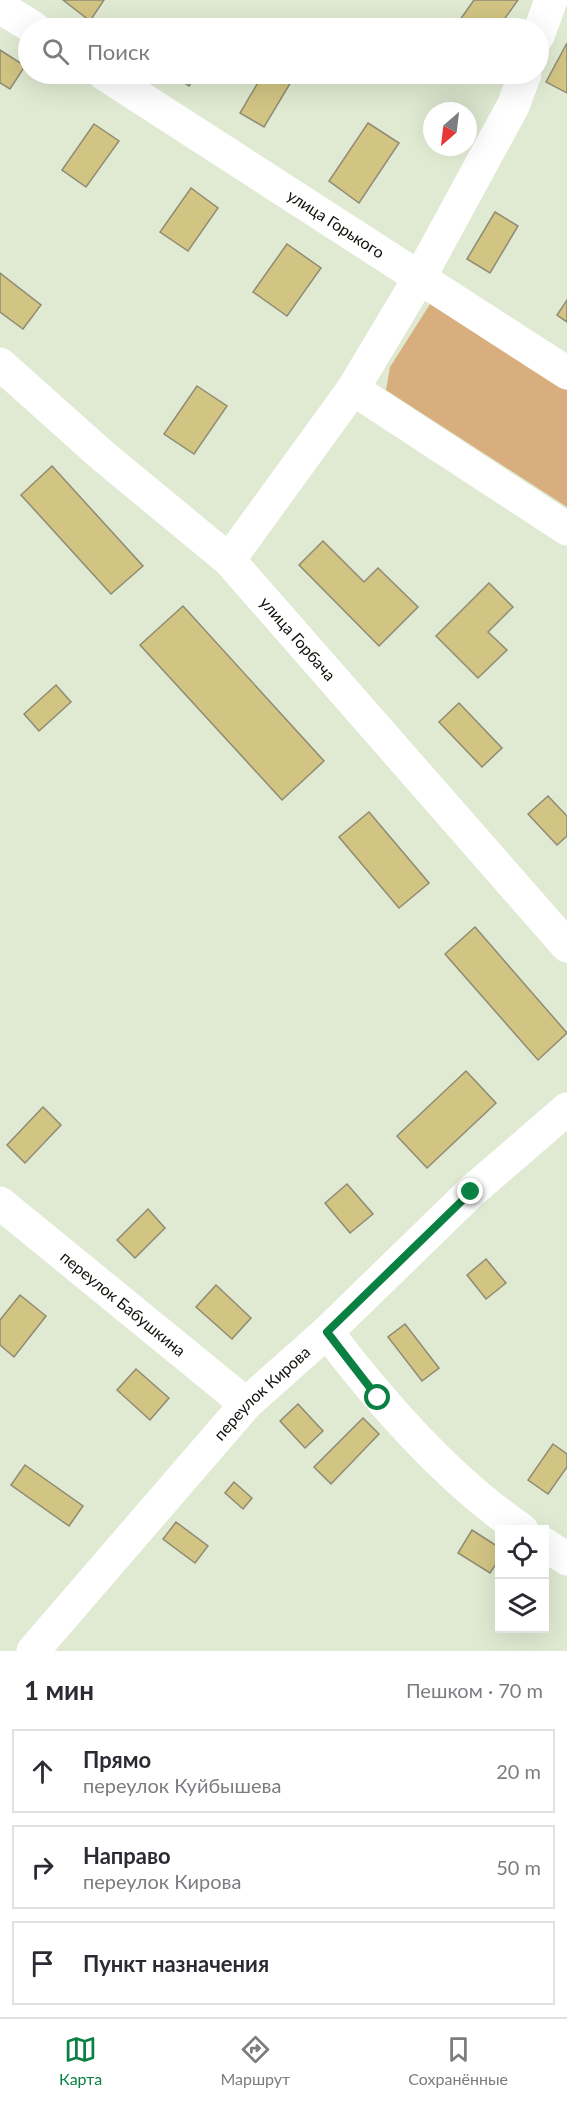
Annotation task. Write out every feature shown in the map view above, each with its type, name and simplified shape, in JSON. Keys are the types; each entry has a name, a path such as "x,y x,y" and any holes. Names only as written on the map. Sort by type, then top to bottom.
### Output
{"street":[{"path":"544,18 551,0"},
{"path":"0,7 18,18"},
{"name":"улица Горького","path":"120,84 567,373"},
{"path":"229,560 353,388 420,277 513,106 521,84"},
{"name":"улица Горбача","path":"0,364 103,456 229,560 567,945"},
{"path":"353,388 567,529"},
{"name":"переулок Кирова","path":"33,1651 246,1404 327,1332 471,1192 567,1108"},
{"name":"переулок Бабушкина","path":"0,1203 246,1404"},
{"path":"327,1332 378,1398 490,1508 515,1525"},
{"path":"549,1547 567,1559"}],"shaded area":[{"path":"432,301 567,390 567,507 386,390 390,367"}],"building":[{"path":"63,0 104,0 92,18 86,18"},
{"path":"474,0 518,0 505,18 461,18"},
{"path":"567,43 567,93 549,84 549,76"},
{"path":"0,50 18,62 18,77 10,89 0,83"},
{"path":"257,84 290,84 264,127 240,113"},
{"path":"368,123 399,143 359,203 329,181"},
{"path":"94,124 119,141 86,187 62,170"},
{"path":"191,188 218,208 188,251 160,232"},
{"path":"495,212 518,226 490,273 467,259"},
{"path":"287,244 321,268 287,316 253,292"},
{"path":"0,273 41,305 23,329 0,312"},
{"path":"567,300 567,322 557,315"},
{"path":"197,386 227,406 194,454 164,434"},
{"path":"52,466 143,566 111,594 21,495"},
{"path":"323,541 364,582 378,568 418,607 379,646 299,565"},
{"path":"489,583 513,607 488,632 507,650 478,678 436,636"},
{"path":"183,606 324,761 282,800 140,645"},
{"path":"56,685 71,702 39,731 24,714"},
{"path":"459,703 502,748 482,767 439,722"},
{"path":"548,796 567,816 567,836 557,845 528,814"},
{"path":"369,812 429,883 399,908 339,837"},
{"path":"475,927 567,1033 538,1060 445,954"},
{"path":"466,1071 496,1103 427,1168 397,1136"},
{"path":"43,1107 61,1125 25,1163 7,1145"},
{"path":"347,1184 373,1214 350,1233 325,1203"},
{"path":"148,1209 165,1228 135,1258 117,1240"},
{"path":"486,1259 506,1283 486,1299 467,1275"},
{"path":"216,1285 251,1318 232,1339 196,1307"},
{"path":"20,1295 46,1316 14,1357 0,1345 0,1320"},
{"path":"405,1324 439,1368 422,1381 388,1337"},
{"path":"136,1369 169,1398 150,1420 117,1390"},
{"path":"298,1404 323,1431 305,1448 280,1421"},
{"path":"363,1418 379,1434 331,1484 314,1467"},
{"path":"553,1444 567,1454 567,1467 548,1494 528,1480"},
{"path":"25,1465 83,1506 69,1526 11,1485"},
{"path":"234,1482 252,1498 243,1509 225,1493"},
{"path":"176,1522 208,1546 195,1563 163,1539"},
{"path":"472,1530 495,1545 495,1566 490,1573 458,1553"}],"route":[{"path":"378,1398 327,1332 471,1192"}]}
